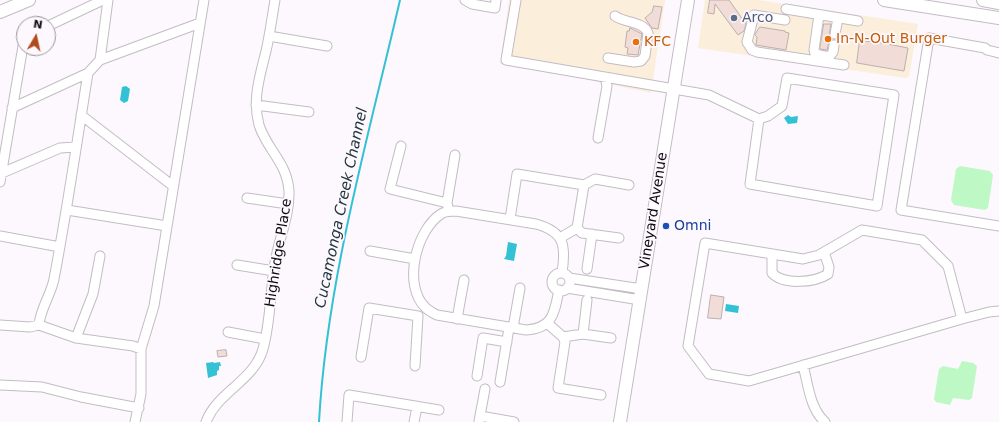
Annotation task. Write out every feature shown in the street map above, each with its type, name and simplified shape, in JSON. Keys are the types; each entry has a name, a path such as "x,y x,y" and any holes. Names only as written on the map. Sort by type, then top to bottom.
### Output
{"main road":[{"path":"0,12 29,0"},
{"name":"Vineyard Avenue","path":"620,422 688,0"},
{"path":"884,0 999,18"},
{"path":"983,0 999,3"}],"street":[{"path":"56,22 103,0"},
{"path":"100,60 108,0"},
{"path":"135,422 141,394 141,349 154,306 204,0"},
{"name":"Highridge Place","path":"206,422 213,408 252,370 259,359 265,339 274,271 288,204 288,180 284,169 264,136 257,116 256,105 259,78 269,36 275,0"},
{"path":"465,0 472,4 495,8 496,0"},
{"path":"516,0 506,60 709,95 759,119 768,116 782,106 787,78 894,95 877,206 750,184 759,119"},
{"path":"786,9 858,21"},
{"path":"784,20 754,15 747,42 752,50 844,65"},
{"path":"819,15 814,50 815,54 829,57 833,52 834,45"},
{"path":"608,58 634,62 641,61 645,56 648,33 647,29 642,25 620,20 615,16"},
{"path":"835,34 838,18"},
{"path":"12,108 88,72 100,60 200,23"},
{"path":"269,36 327,46"},
{"path":"999,53 987,50 985,48 929,38 901,210 999,226"},
{"path":"1,178 21,56"},
{"path":"38,325 39,316 54,282 67,210 88,72"},
{"path":"598,138 607,86 605,77"},
{"path":"256,105 309,112"},
{"path":"81,115 173,186"},
{"path":"401,146 390,189 448,207 456,211 510,219 546,227 556,232 560,238 564,256 565,275 570,282 563,289 548,323 542,327 534,330 511,328 437,315 426,308 418,297 415,282 415,259 417,247 422,236 432,222 448,207 455,155"},
{"path":"1,178 60,148 76,147"},
{"path":"510,219 517,174 584,185 595,179 629,185"},
{"path":"577,228 584,185"},
{"path":"246,198 288,204"},
{"path":"67,210 167,226"},
{"path":"577,228 582,233 619,238"},
{"path":"560,238 577,228"},
{"path":"962,319 948,266 922,240 862,230 824,252 803,259 705,243 688,346 709,374 749,381 962,319 999,311"},
{"path":"587,269 592,234"},
{"path":"0,236 60,247"},
{"path":"370,251 415,259"},
{"path":"772,254 772,273 776,278 795,281 822,278 828,274 829,267 824,252"},
{"path":"76,338 93,294 100,256"},
{"path":"237,265 274,271"},
{"path":"565,275 641,294 554,288 552,280 554,276 565,275"},
{"path":"457,319 464,280"},
{"path":"500,382 506,342 511,328 520,288"},
{"path":"582,334 587,300"},
{"path":"361,357 368,308 418,316"},
{"path":"415,366 418,316 426,308"},
{"path":"548,323 563,337 565,342 558,388 601,395"},
{"path":"0,325 30,327 38,325 76,338 134,346 141,349"},
{"path":"228,332 265,339"},
{"path":"563,337 582,334 611,338"},
{"path":"477,376 483,338 506,342"},
{"path":"803,366 813,403 818,414 825,422"},
{"path":"0,385 42,387 81,397 138,408"},
{"path":"485,389 480,419 514,422"},
{"path":"347,422 349,395 439,410"},
{"path":"414,422 417,407"}],"shaded area":[{"path":"509,0 665,0 651,93 561,74 500,64"},
{"path":"705,0 758,0 918,24 909,76 906,78 698,48"}],"green space":[{"path":"960,166 990,171 993,175 988,208 985,210 954,205 951,200 956,169"},
{"path":"962,361 973,363 977,366 972,398 969,400 953,398 950,405 936,402 934,399 939,369 943,366 958,369"}],"water":[{"path":"126,86 130,89 128,101 124,103 120,100 122,87"},
{"path":"788,115 791,117 798,116 797,123 788,124 784,118"},
{"path":"508,242 517,244 514,261 504,259 506,256"},
{"path":"726,304 739,306 738,313 725,311"},
{"path":"220,362 221,366 219,366 217,375 208,378 206,363"}],"building":[{"path":"710,0 729,0 746,24 744,31 738,35 715,4 714,14 708,13"},
{"path":"654,6 662,7 658,29 652,28 645,18 652,12"},
{"path":"824,24 831,24 829,36 833,39 829,42 827,50 820,49"},
{"path":"760,27 789,33 786,50 756,45 757,37 755,35"},
{"name":"KFC","path":"630,28 642,34 638,55 627,54 628,48 625,47 627,31 629,31"},
{"path":"860,40 908,48 904,71 857,63"},
{"path":"711,295 724,297 721,319 708,318"},
{"path":"226,350 227,356 218,357 217,351"}],"waterway":[{"name":"Cucamonga Creek Channel","path":"319,422 323,369 340,262 362,157 400,0"}],"place":[{"name":"Arco","path":"734,18"},
{"name":"In-N-Out Burger","path":"828,39"},
{"name":"KFC","path":"636,42"},
{"name":"Omni","path":"666,226"}]}
